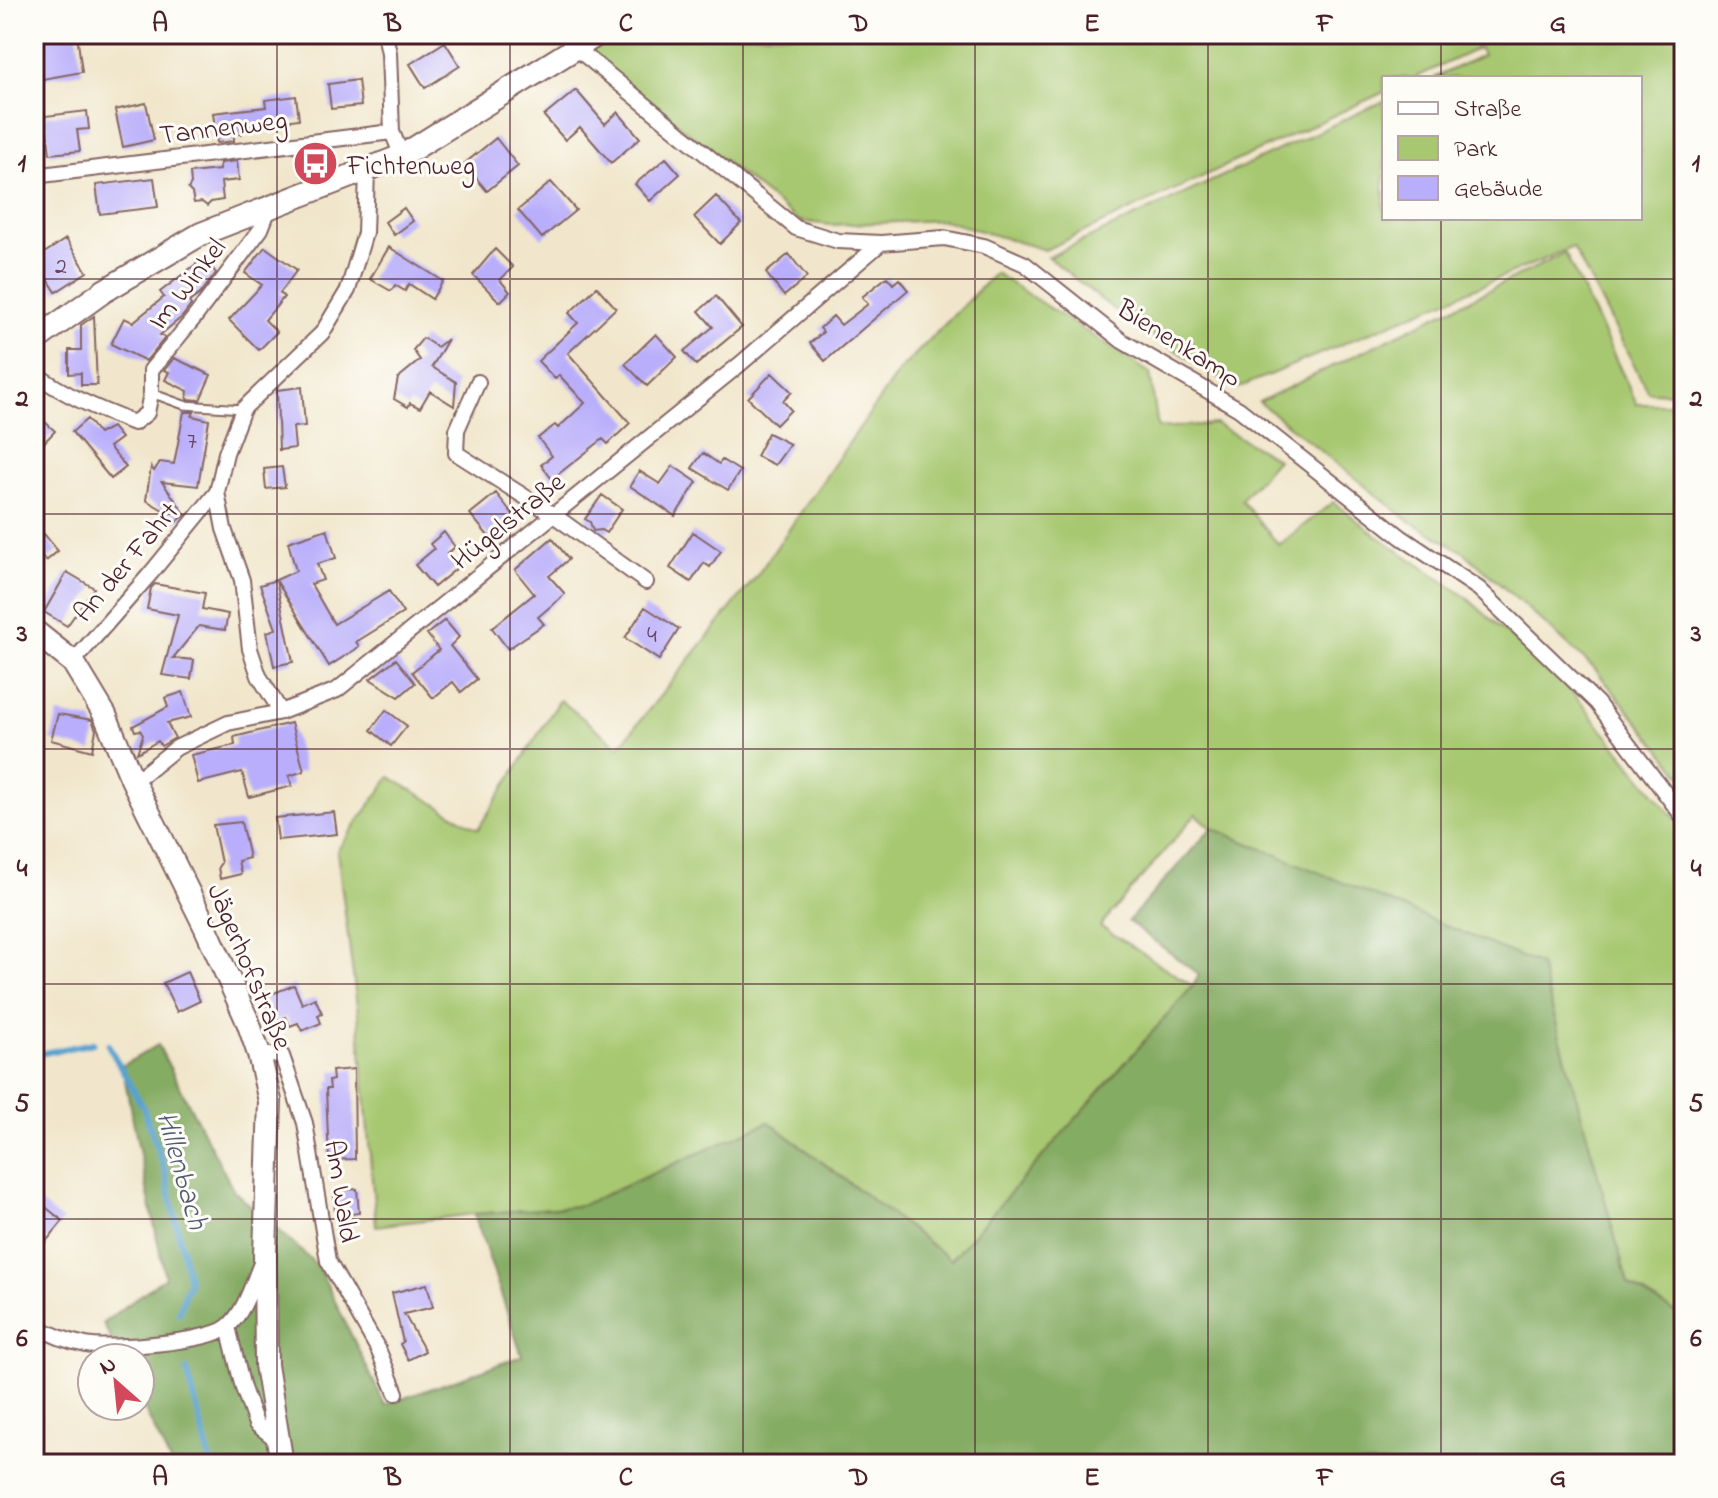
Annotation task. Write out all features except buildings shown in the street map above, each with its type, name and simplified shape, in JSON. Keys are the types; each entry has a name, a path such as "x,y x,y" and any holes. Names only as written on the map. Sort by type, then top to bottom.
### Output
{"main road":[{"path":"34,341 104,291 164,254 201,234 402,156 598,34"},
{"name":"Jägerhofstraße","path":"34,631 73,662 105,715 132,779 205,926 259,1054 270,1101 265,1254 266,1365 282,1464"}],"street":[{"path":"385,34 389,53 392,132 402,156"},
{"name":"Bienenkamp","path":"576,48 796,228 838,241 881,243 944,238 984,246 1025,264 1122,341 1239,409 1401,537 1479,589 1597,703 1684,818"},
{"name":"Tannenweg","path":"34,176 392,132"},
{"path":"281,712 259,676 250,649 242,580 224,529 217,492 226,453 243,409 322,333 348,290 365,233 367,171"},
{"name":"Im Winkel","path":"34,373 49,385 134,423 147,413 151,370 261,229 270,206"},
{"name":"Hügelstraße","path":"132,779 145,773 176,748 228,723 281,712 337,690 739,365 881,243"},
{"path":"478,382 457,430 456,453 555,516 646,582"},
{"name":"An der Fahrt","path":"73,662 217,492"},
{"name":"Am Wald","path":"259,1054 282,1056 305,1123 328,1261 378,1349 396,1393"},
{"path":"34,1325 52,1336 89,1346 131,1346 196,1338 228,1327 239,1313 265,1254"},
{"path":"228,1327 243,1388 256,1424 278,1441"}],"lane":[{"path":"151,393 184,405 243,409"}],"green space":[{"path":"605,34 1469,34 1477,49 1418,76 1382,76 1382,93 1045,250 943,220 830,225 799,221 582,48"},
{"path":"1473,34 1684,34 1684,393 1648,392 1573,247 1238,388 1132,324 1048,257 1382,102 1382,220 1642,220 1642,76 1438,76 1483,55"},
{"path":"1565,253 1637,404 1684,404 1684,778 1594,668 1465,553 1408,520 1259,402"},
{"path":"995,273 1150,373 1158,428 1216,424 1277,459 1241,500 1279,545 1333,502 1466,597 1573,693 1684,830 1684,1318 1628,1284 1540,965 1212,828 1196,814 1100,926 1193,986 951,1260 769,1122 580,1206 376,1226 358,1014 337,851 390,777 478,829 560,700 619,747 756,577 899,371"},
{"path":"1212,828 1540,965 1628,1284 1684,1318 1684,1464 171,1464 151,1422 156,1422 156,1342 112,1342 103,1323 165,1277 122,1066 158,1045 234,1191 318,1266 385,1405 522,1356 474,1214 580,1206 769,1122 951,1260 1193,986 1199,975 1128,921"}],"waterway":[{"path":"34,914 34,924"},
{"name":"Hillenbach","path":"34,1055 93,1043"},
{"name":"Hillenbach","path":"108,1045 143,1107 165,1171 189,1281 179,1313"},
{"name":"Hillenbach","path":"187,1370 211,1464"}],"place":[{"name":"Fichtenweg","path":"316,164"}]}
